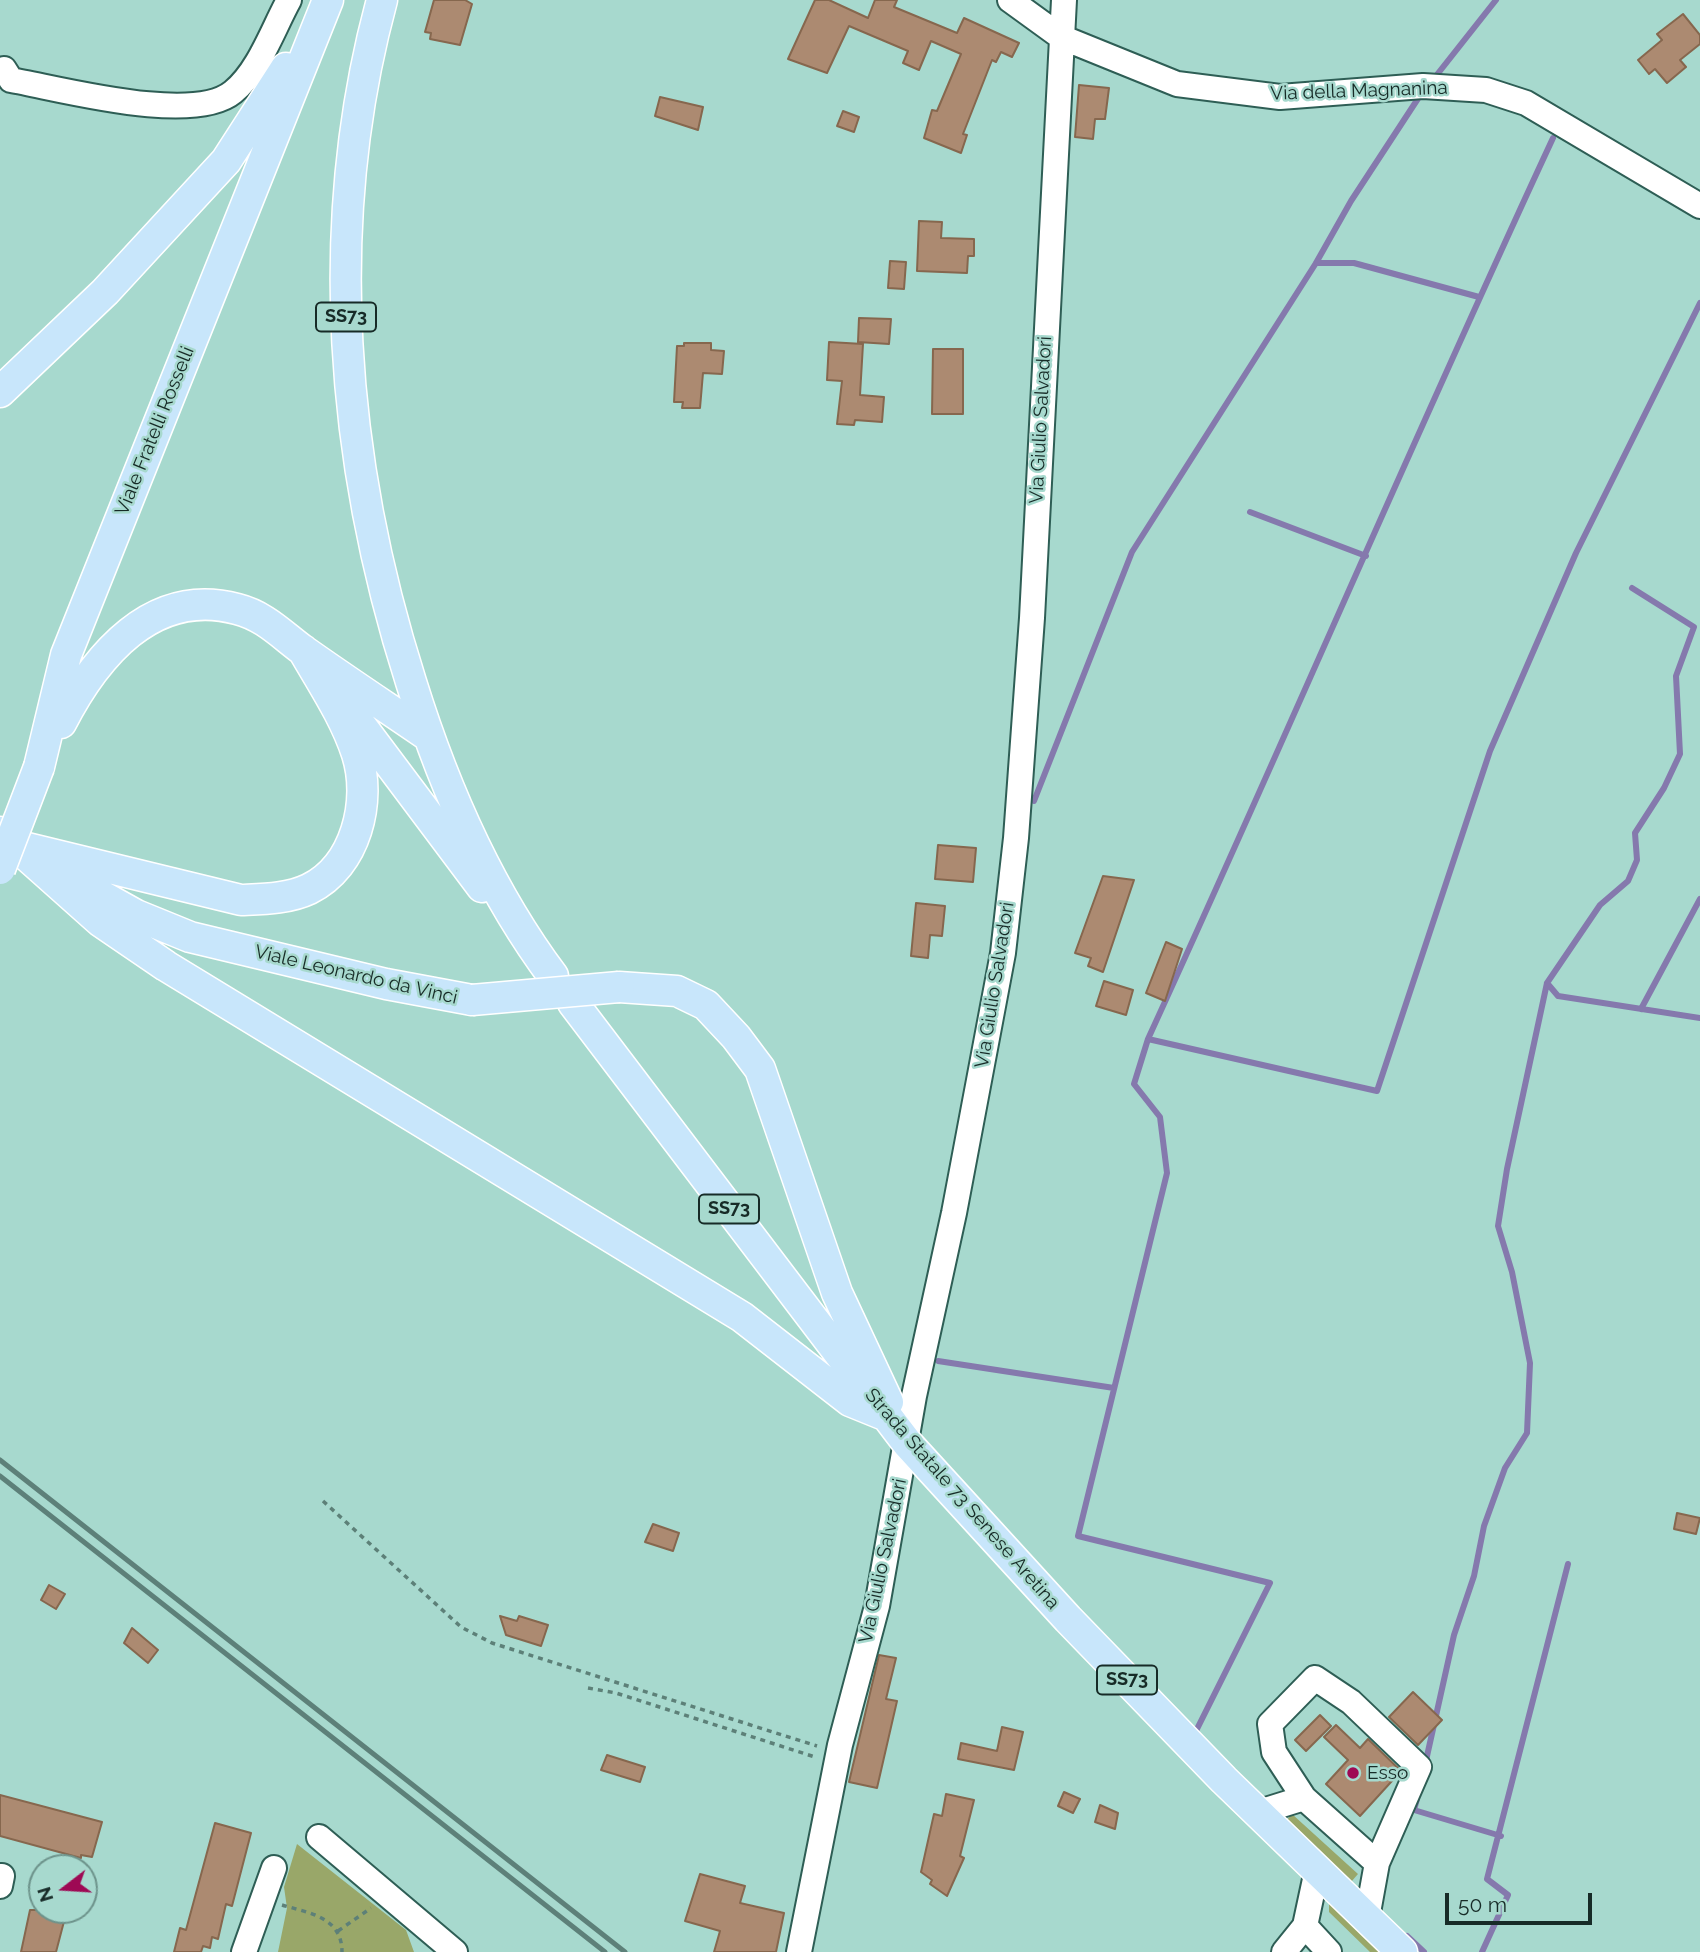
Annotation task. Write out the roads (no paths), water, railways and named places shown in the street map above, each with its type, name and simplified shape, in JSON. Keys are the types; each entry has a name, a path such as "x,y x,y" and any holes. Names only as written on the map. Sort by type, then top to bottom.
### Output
{"main road":[{"name":"SS73","path":"383,0 360,104 348,201 345,280 349,378 360,469 376,559 427,735 466,825 528,943 553,976"},
{"path":"0,392 105,292 226,161 325,6"},
{"name":"Viale Fratelli Rosselli","path":"5,849 39,767 66,655 325,6"},
{"path":"39,767 79,687 112,645 147,622 200,606 237,609 278,628 303,650 427,735 408,749 381,751"},
{"path":"303,650 468,870 528,943"},
{"path":"5,849 241,900 276,899 309,889 341,864 359,825 362,788 357,755 339,713 303,650"},
{"name":"Viale Leonardo da Vinci","path":"5,849 49,877 100,921 166,966 742,1317 850,1401 897,1430"},
{"name":"Viale Leonardo da Vinci","path":"49,877 84,886 136,915 190,937 386,984 472,1000 619,987 677,991 706,1005 736,1037 760,1069 837,1293 880,1380 897,1430"},
{"name":"Strada Statale 73 Senese Aretina","path":"573,1003 897,1430 1068,1619 1256,1812 1402,1952"}],"street":[{"path":"4,69 11,80 174,108 205,104 232,93 249,75 289,0"},
{"name":"Via della Magnanina","path":"1010,0 1061,37 1177,85 1280,97 1423,86 1486,90 1526,103 1700,205"},
{"name":"Via Giulio Salvadori","path":"799,1952 839,1757 877,1606 897,1430 914,1396 954,1213 1003,953 1016,838 1032,618 1064,0"},
{"path":"1367,1918 1377,1863 1419,1767 1350,1702 1315,1678 1270,1724 1274,1752 1304,1798 1377,1863"},
{"path":"1256,1812 1304,1798"},
{"path":"319,1838 443,1948"},
{"path":"244,1952 274,1868"},
{"path":"1284,1952 1305,1926 1317,1870"},
{"path":"0,1875 0,1885"},
{"path":"1305,1926 1329,1952"}],"waterway":[{"path":"1432,81 1496,0"},
{"path":"1034,801 1132,552 1421,94"},
{"path":"1194,1735 1270,1583 1078,1536 1167,1173 1160,1117 1134,1084 1148,1039 1553,138"},
{"path":"1316,263 1354,263 1479,297"},
{"path":"1148,1039 1377,1091 1490,751 1576,553 1700,303"},
{"path":"1250,512 1366,556"},
{"path":"1425,1765 1454,1635 1474,1576 1484,1526 1505,1468 1527,1433 1530,1363 1512,1272 1498,1226 1507,1169 1547,983 1600,905 1628,881 1637,860 1635,833 1664,788 1680,754 1676,676 1694,627 1632,588"},
{"path":"1641,1009 1700,899"},
{"path":"1547,983 1558,996 1700,1018"},
{"path":"938,1361 1114,1388"},
{"path":"1482,1952 1508,1895 1487,1879 1568,1564"},
{"path":"1417,1799 1414,1810 1501,1836"},
{"path":"1407,1936 1424,1952"}],"railway":[{"path":"0,1460 625,1952"},
{"path":"0,1476 605,1952"}],"place":[{"name":"Esso","path":"1353,1773"}]}
